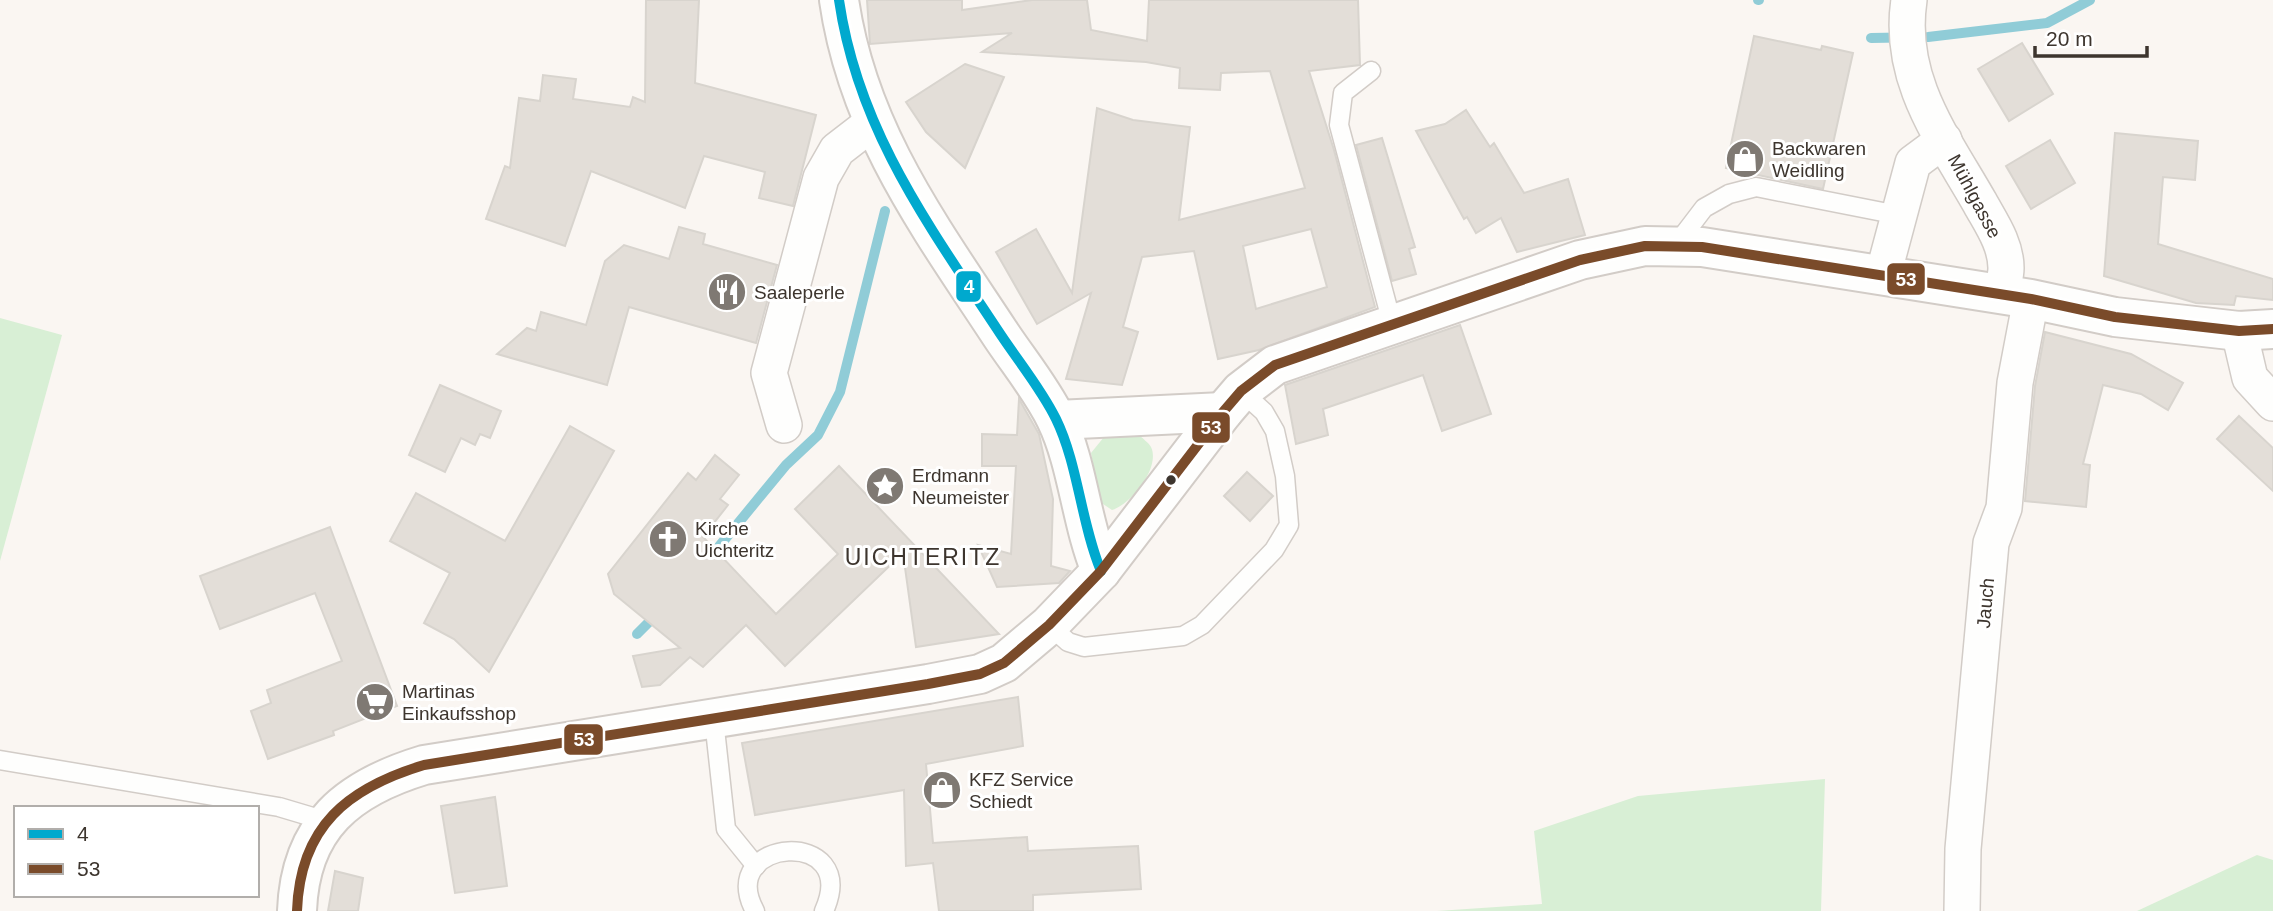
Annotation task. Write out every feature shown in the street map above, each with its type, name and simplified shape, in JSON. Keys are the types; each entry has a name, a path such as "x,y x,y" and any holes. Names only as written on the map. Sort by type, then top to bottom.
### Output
{"main road":[{"path":"839,0 845,43 872,123 885,151 1056,420 1083,508 1087,538 1101,571"},
{"path":"297,911 302,871 326,821 366,786 424,765 714,720 980,674 1004,663 1049,625 1101,571 1232,401 1275,365 1613,251 1675,246 1702,247 2016,297 2115,317 2256,330"},
{"path":"1056,420 1232,401"}],"street":[{"name":"Mühlgasse","path":"1907,11 1908,59 1918,95 1999,238 2016,297"},
{"path":"784,425 769,373 821,178 837,150 872,123"},
{"name":"Mühlgasse","path":"1883,275 1913,163 1944,140"},
{"name":"Jauch","path":"1962,911 1962,849 1991,543 2004,508 2015,383 2016,297"},
{"path":"2256,330 2250,377 2273,403"}],"lane":[{"path":"1371,71 1343,93 1339,125 1393,327"},
{"path":"1675,246 1704,208 1729,194 1756,187 1898,215"},
{"path":"1049,625 1068,642 1084,647 1182,636 1202,625 1274,550 1289,525 1285,476 1275,431 1264,412 1232,401"},
{"path":"714,720 726,829 757,866"},
{"path":"0,760 279,807 326,821"},
{"path":"755,911 749,890 757,866 766,856 779,850 807,853 818,860 827,872 830,885 824,911"}],"green space":[{"path":"0,318 62,335 0,561"},
{"path":"1139,435 1151,447 1152,465 1135,493 1112,510 1100,502 1091,453 1104,437"},
{"path":"1825,779 1821,911 1437,911 1542,904 1534,831 1638,796"},
{"path":"2257,855 2273,860 2273,911 2137,911"}],"building":[{"path":"646,0 699,0 695,83 816,115 793,206 759,198 765,172 704,156 685,208 591,171 565,246 486,219 505,166 510,168 519,98 540,101 543,75 576,79 573,99 630,107 633,97 645,102"},
{"path":"867,0 962,0 962,10 1032,0 1087,0 1091,30 1147,41 1149,0 1358,0 1360,65 1309,71 1334,150 1375,307 1259,350 1218,359 1194,251 1142,257 1123,327 1138,332 1122,385 1066,379 1091,293 1037,324 996,252 1036,229 1072,293 1097,108 1133,120 1190,127 1179,220 1305,188 1270,71 1221,73 1220,90 1179,88 1180,68 1146,62 982,52 1012,33 870,44","holes":["1311,229 1327,287 1256,309 1243,246"]},
{"path":"1754,36 1821,50 1822,46 1853,53 1823,189 1726,168"},
{"path":"2022,43 2053,94 2009,121 1978,69"},
{"path":"965,64 1004,77 965,168 926,132 906,102"},
{"path":"1466,110 1490,147 1494,143 1524,193 1568,179 1585,235 1517,252 1501,218 1476,233 1467,217 1464,219 1416,131 1445,124"},
{"path":"2115,133 2198,141 2195,180 2163,177 2158,244 2273,279 2273,300 2236,296 2234,305 2196,303 2104,276"},
{"path":"1382,138 1415,247 1409,249 1416,274 1392,281 1356,145"},
{"path":"2050,140 2075,183 2031,209 2006,166"},
{"path":"679,227 705,234 703,244 777,265 756,343 629,307 607,385 497,354 527,328 536,331 541,312 586,325 605,261 624,245 669,259"},
{"path":"1460,325 1491,414 1442,431 1423,375 1323,409 1328,435 1296,444 1285,385"},
{"path":"2045,332 2131,354 2183,383 2168,410 2141,394 2103,385 2083,464 2090,465 2086,507 2025,501 2035,386"},
{"path":"440,385 501,411 490,438 480,434 475,445 461,438 445,472 409,455"},
{"path":"1019,399 1039,434 1053,499 1051,566 1070,571 1059,583 997,587 978,545 1011,554 1016,466 982,466 982,434 1017,435"},
{"path":"2239,416 2273,448 2273,491 2217,439"},
{"path":"570,426 614,451 489,672 454,639 424,623 450,573 390,541 416,493 505,541"},
{"path":"715,455 739,475 720,499 728,505 703,537 776,614 838,554 795,509 839,466 999,634 916,647 903,553 785,666 746,625 703,667 690,657 660,685 642,687 633,656 680,648 614,594 608,574 688,473 696,480"},
{"path":"1247,472 1273,496 1250,521 1224,496"},
{"path":"330,527 397,706 333,731 334,735 268,759 251,711 271,703 267,690 342,661 315,593 220,629 200,576"},
{"path":"1018,697 1023,746 926,764 933,843 1027,837 1028,851 1138,846 1141,889 1033,895 1033,911 939,911 933,863 906,866 904,790 755,815 742,743"},
{"path":"495,797 507,886 455,893 441,806"},
{"path":"335,871 363,878 358,911 328,911"}],"waterway":[{"path":"1871,38 1928,37 2047,23 2090,0"},
{"path":"707,561 786,465 818,435 840,392 885,211"},
{"path":"637,634 657,614"}],"transit line":[{"name":"4","path":"839,0 862,92 900,176 948,256 1056,419 1070,455 1094,553 1101,571"},
{"name":"53","path":"297,911 300,881 307,856 318,834 333,815 351,799 397,774 424,765 928,684 980,674 1004,663 1049,625 1101,571 1223,412 1241,391 1275,365 1580,260 1645,246 1702,247 2031,299 2115,317 2239,331 2273,329"}],"place":[{"name":"Backwaren Weidling","path":"1745,159"},
{"name":"Saaleperle","path":"727,292"},
{"name":"Erdmann Neumeister","path":"885,486"},
{"name":"Kirche Uichteritz","path":"668,539"},
{"name":"Martinas Einkaufsshop","path":"375,702"},
{"name":"KFZ Service Schiedt","path":"942,790"}],"district":[{"name":"UICHTERITZ","path":"923,557"}]}
